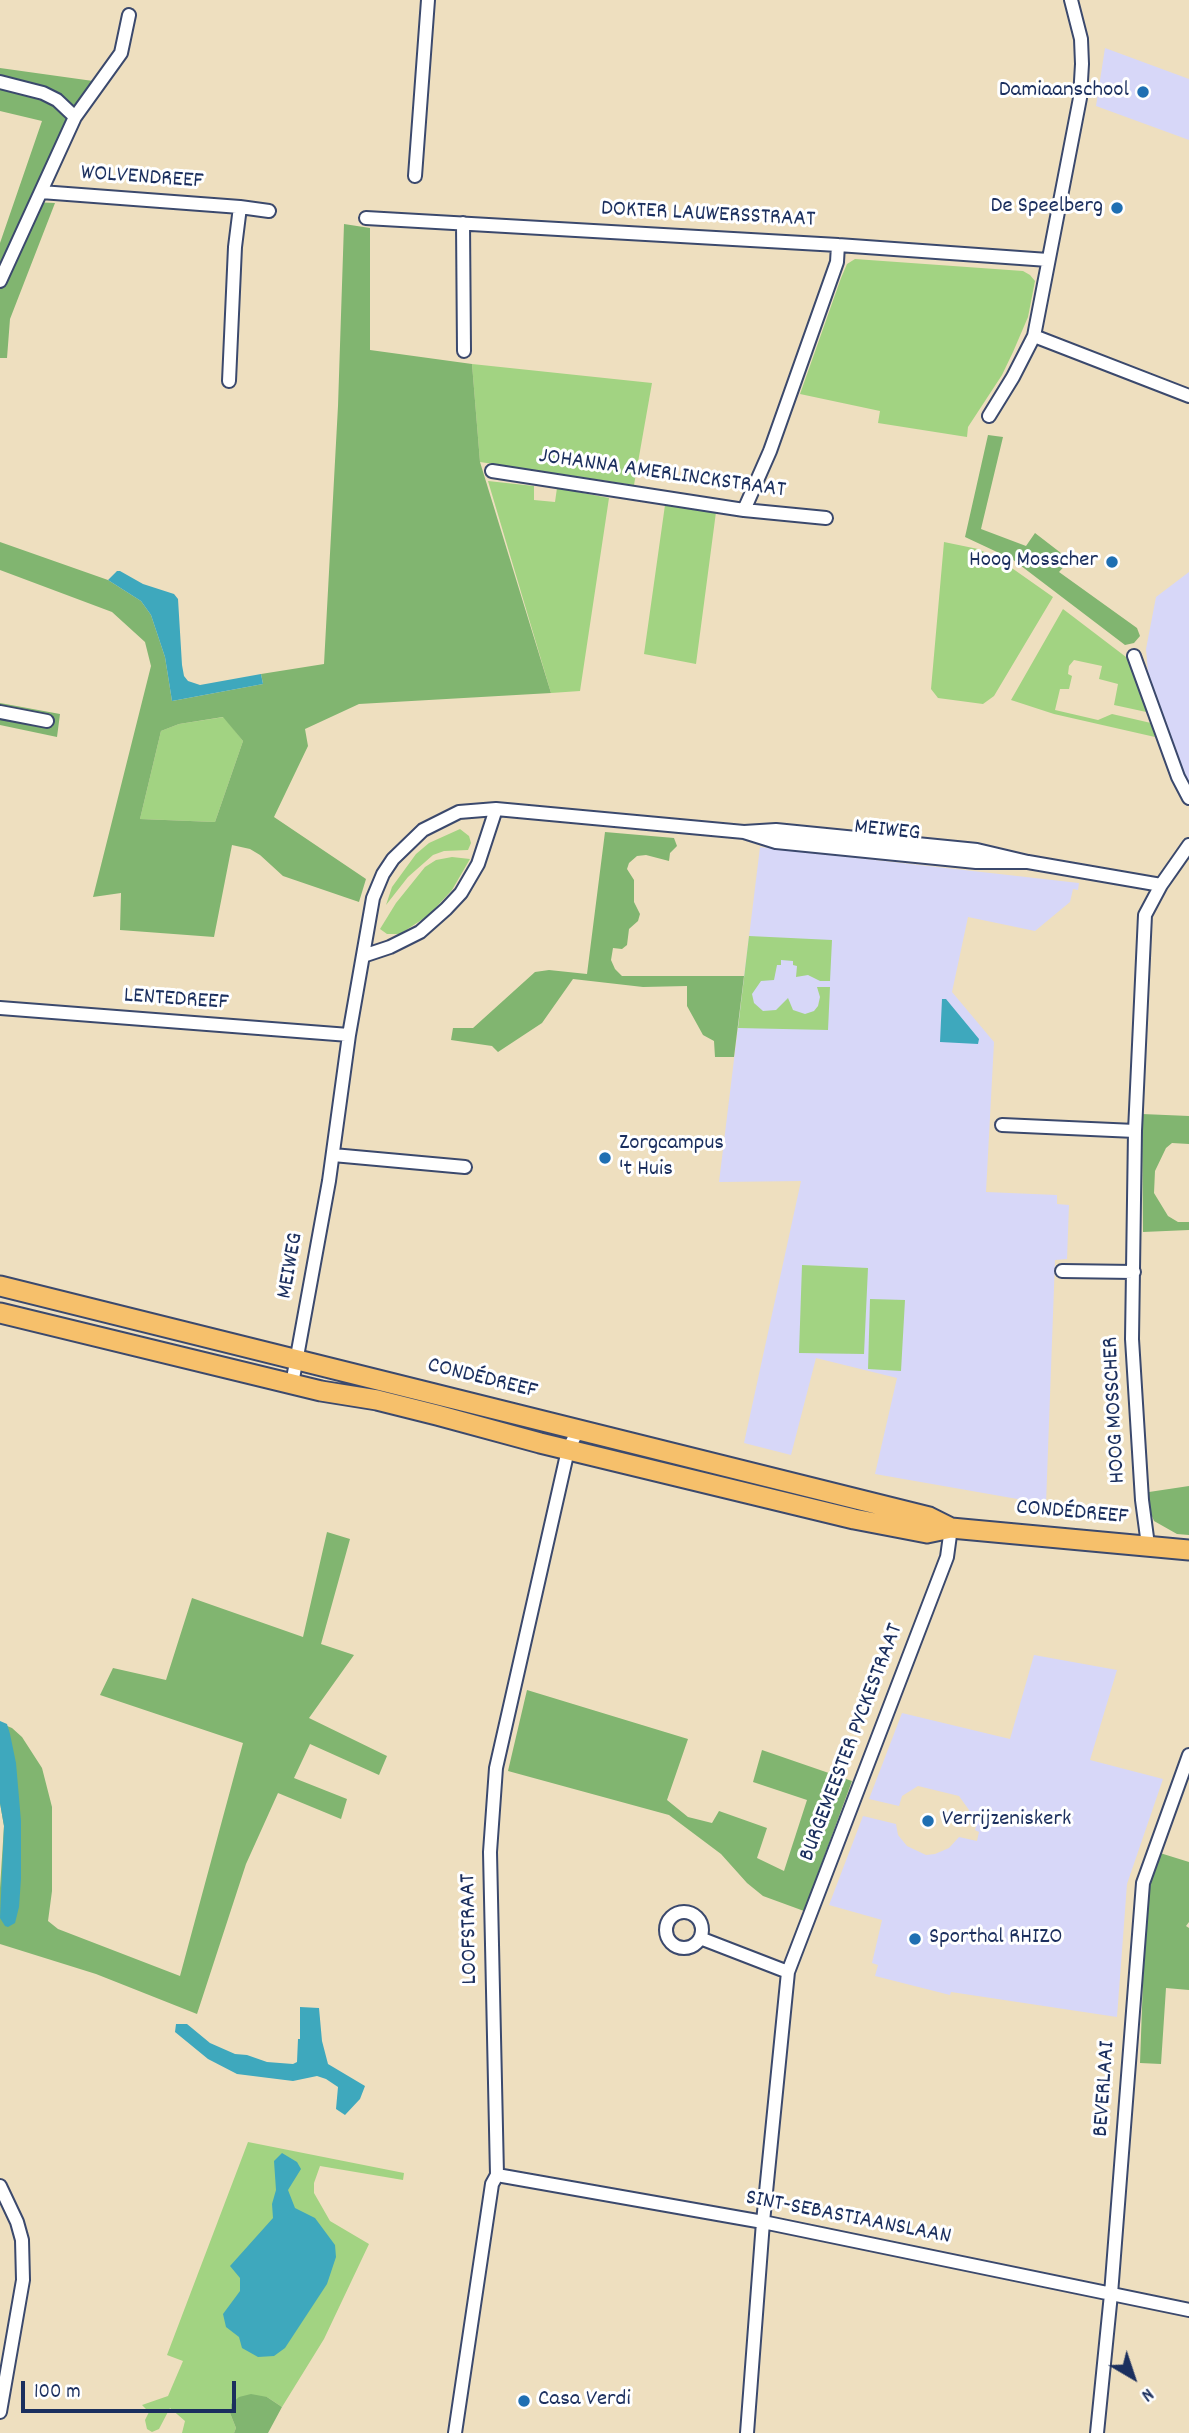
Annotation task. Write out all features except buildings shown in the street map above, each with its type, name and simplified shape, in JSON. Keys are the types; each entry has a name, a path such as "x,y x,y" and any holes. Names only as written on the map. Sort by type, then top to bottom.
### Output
{"main road":[{"name":"CONDÉDREEF","path":"0,1286 929,1517 951,1528"},
{"name":"CONDÉDREEF","path":"0,1313 292,1384 413,1409 854,1520 927,1533 951,1528 1189,1550"}],"street":[{"path":"415,176 428,0"},
{"path":"989,416 1034,336 1080,98 1081,39 1072,0"},
{"name":"WOLVENDREEF","path":"0,281 75,117 121,53 129,15"},
{"path":"0,82 43,93 57,100 75,117"},
{"name":"WOLVENDREEF","path":"41,192 269,211"},
{"path":"229,381 235,247 240,207"},
{"name":"DOKTER LAUWERSSTRAAT","path":"366,218 1048,260"},
{"path":"463,223 464,351"},
{"path":"744,510 770,451 837,262 838,245"},
{"path":"1034,336 1189,396"},
{"name":"JOHANNA AMERLINCKSTRAAT","path":"492,471 744,510 826,518"},
{"path":"1134,656 1178,777 1189,798"},
{"path":"0,712 47,721"},
{"path":"363,956 390,947 420,932 461,893 478,864 496,809"},
{"name":"MEIWEG","path":"292,1384 333,1155 349,1035 373,898 393,859 423,830 459,812 496,809 744,832 776,842 976,862 1028,862 1161,885"},
{"name":"HOOG MOSSCHER","path":"1148,1545 1142,1500 1132,1339 1135,1131 1145,915 1161,885 1189,845"},
{"name":"LENTEDREEF","path":"0,1008 349,1035"},
{"path":"1002,1125 1135,1131"},
{"path":"333,1155 465,1167"},
{"path":"1062,1271 1134,1272"},
{"name":"LOOFSTRAAT","path":"455,2433 492,2184 497,2175 490,1852 496,1768 568,1450 578,1430"},
{"name":"BURGEMEESTER PYCKESTRAAT","path":"747,2433 763,2222 788,1972 947,1557 951,1528"},
{"name":"BEVERLAAI","path":"1097,2433 1111,2294 1143,1883 1189,1755"},
{"path":"700,1938 788,1972"},
{"name":"SINT-SEBASTIAANSLAAN","path":"497,2175 763,2222 1189,2310"},
{"path":"0,2186 17,2222 22,2240 23,2280 0,2412"}],"shaded area":[{"name":"Damiaanschool","path":"1105,48 1189,79 1189,140 1096,106"},
{"path":"1189,572 1189,785 1148,672 1146,649 1156,597"},
{"path":"760,847 1079,883 1078,890 1073,889 1070,902 1035,931 968,917 952,992 994,1042 986,1192 1057,1195 1057,1204 1069,1205 1067,1259 1055,1260 1046,1504 875,1474 897,1378 816,1358 791,1455 744,1443 801,1181 719,1182"},
{"path":"1034,1655 1117,1670 1090,1760 1163,1779 1127,1884 1117,2017 951,1992 950,1995 875,1976 878,1965 872,1963 882,1920 829,1905 863,1816 896,1824 898,1835 907,1846 926,1855 949,1848 959,1837 977,1841 979,1832 975,1830 978,1820 967,1817 969,1810 959,1796 918,1786 902,1796 899,1806 869,1799 902,1713 1010,1739"}],"green space":[{"path":"0,68 93,81 31,202 55,203 10,319 7,358 0,358 0,243 42,121 0,111"},
{"path":"344,224 370,228 370,350 472,364 480,462 551,693 359,704 305,729 308,746 274,817 366,879 359,902 283,876 260,855 250,849 232,845 214,937 120,930 121,893 93,897 151,666 145,642 112,612 0,570 0,542 108,580 141,601 151,615 165,657 172,701 263,684 261,674 324,664 338,406","holes":["223,717 243,741 215,822 140,819 161,731 179,724"]},
{"path":"855,259 1023,271 1035,281 1028,317 1013,352 1002,375 968,427 967,437 878,423 880,411 800,394 841,278 847,264"},
{"path":"472,364 652,383 634,485 480,462"},
{"path":"988,435 1003,437 981,529 1026,546 1035,533 1070,560 1059,572 1137,628 1140,636 1134,643 1125,645 1012,559 965,537"},
{"path":"488,481 534,486 534,500 555,502 557,488 609,498 580,691 551,693"},
{"path":"665,505 716,512 696,664 644,654"},
{"path":"944,542 978,549 999,559 1053,597 994,696 983,704 938,698 931,689"},
{"path":"1063,609 1126,657 1151,713 1114,705 1118,684 1099,679 1102,666 1074,660 1069,666 1068,674 1072,676 1069,689 1060,689 1055,710 1098,720 1112,714 1151,723 1155,737 1054,714 1011,700"},
{"path":"0,703 60,714 57,737 0,725"},
{"path":"224,717 243,741 215,822 140,819 161,731 179,724"},
{"path":"460,829 469,836 471,843 468,850 444,851 433,855 408,877 386,905 392,887 416,854 429,843"},
{"path":"605,832 674,838 677,846 670,853 669,861 646,855 637,856 629,863 627,869 634,880 634,902 640,914 638,921 629,929 627,945 622,949 613,948 611,960 615,969 622,976 744,976 734,1057 715,1057 714,1041 703,1035 687,1006 687,986 643,987 573,979 542,1023 498,1052 492,1046 451,1040 453,1028 473,1028 535,972 549,970 587,974"},
{"path":"452,857 470,859 452,890 429,915 400,934 387,934 380,929 396,903 425,867 436,860"},
{"path":"749,936 832,940 830,981 820,981 808,975 796,977 797,966 793,965 793,961 781,960 781,965 777,965 774,980 761,981 752,994 754,1003 763,1011 776,1010 788,998 793,1010 805,1014 814,1011 818,1006 820,997 817,987 830,987 828,1030 738,1028"},
{"path":"1142,1114 1189,1116 1189,1144 1172,1143 1166,1148 1155,1171 1154,1193 1168,1216 1178,1222 1189,1222 1189,1230 1143,1232"},
{"path":"802,1265 868,1268 864,1354 799,1353"},
{"path":"870,1299 905,1300 901,1371 868,1369"},
{"path":"1189,1486 1189,1535 1177,1534 1154,1521 1149,1509 1149,1492"},
{"path":"327,1532 350,1539 321,1644 354,1655 309,1718 387,1756 379,1775 310,1744 294,1778 347,1799 341,1819 278,1793 246,1864 197,2014 96,1974 0,1944 4,1826 0,1803 0,1723 12,1728 22,1737 42,1768 52,1807 52,1891 48,1921 58,1929 180,1976 243,1743 100,1695 113,1668 166,1680 192,1598 303,1637"},
{"path":"527,1690 688,1739 667,1800 688,1817 712,1823 719,1811 767,1828 757,1858 784,1871 807,1800 753,1782 762,1750 852,1781 804,1911 763,1896 747,1883 721,1854 669,1815 508,1771"},
{"path":"1160,1853 1189,1862 1189,1922 1186,1926 1189,1928 1189,1990 1166,1988 1161,2064 1140,2063 1146,1897"},
{"path":"248,2142 404,2173 403,2180 320,2166 314,2183 314,2193 330,2221 369,2244 324,2339 282,2407 267,2397 231,2404 230,2413 236,2428 234,2433 182,2433 185,2421 170,2408 159,2429 152,2432 147,2429 145,2420 149,2412 142,2405 168,2396 183,2361 167,2355"},
{"path":"251,2394 267,2397 282,2407 268,2433 234,2433 236,2428 230,2413 231,2404 239,2397"}],"water":[{"path":"117,571 143,584 174,594 178,599 182,665 188,681 200,685 261,674 263,684 172,701 165,657 151,615 141,601 108,580"},
{"path":"942,999 946,999 979,1039 978,1044 940,1042"},
{"path":"0,1721 7,1724 10,1734 16,1763 21,1821 19,1907 15,1923 8,1927 0,1918 4,1826 0,1803"},
{"path":"300,2007 319,2008 322,2041 328,2064 365,2086 360,2099 345,2115 336,2109 338,2087 326,2079 317,2076 293,2081 237,2074 208,2059 175,2032 176,2024 187,2024 210,2043 235,2054 267,2062 293,2064 297,2062 300,2039"},
{"path":"282,2153 297,2162 301,2169 288,2190 295,2208 315,2218 335,2245 336,2257 327,2284 285,2348 274,2356 258,2357 242,2348 239,2337 226,2327 223,2314 240,2291 240,2278 230,2266 273,2218 272,2204 276,2190 274,2161"}],"place":[{"name":"Damiaanschool","path":"1143,92"},
{"name":"De Speelberg","path":"1117,208"},
{"name":"Hoog Mosscher","path":"1112,562"},
{"name":"Zorgcampus 't Huis","path":"605,1158"},
{"name":"Verrijzeniskerk","path":"928,1821"},
{"name":"Sporthal RHIZO","path":"915,1939"},
{"name":"Casa Verdi","path":"524,2401"}]}
